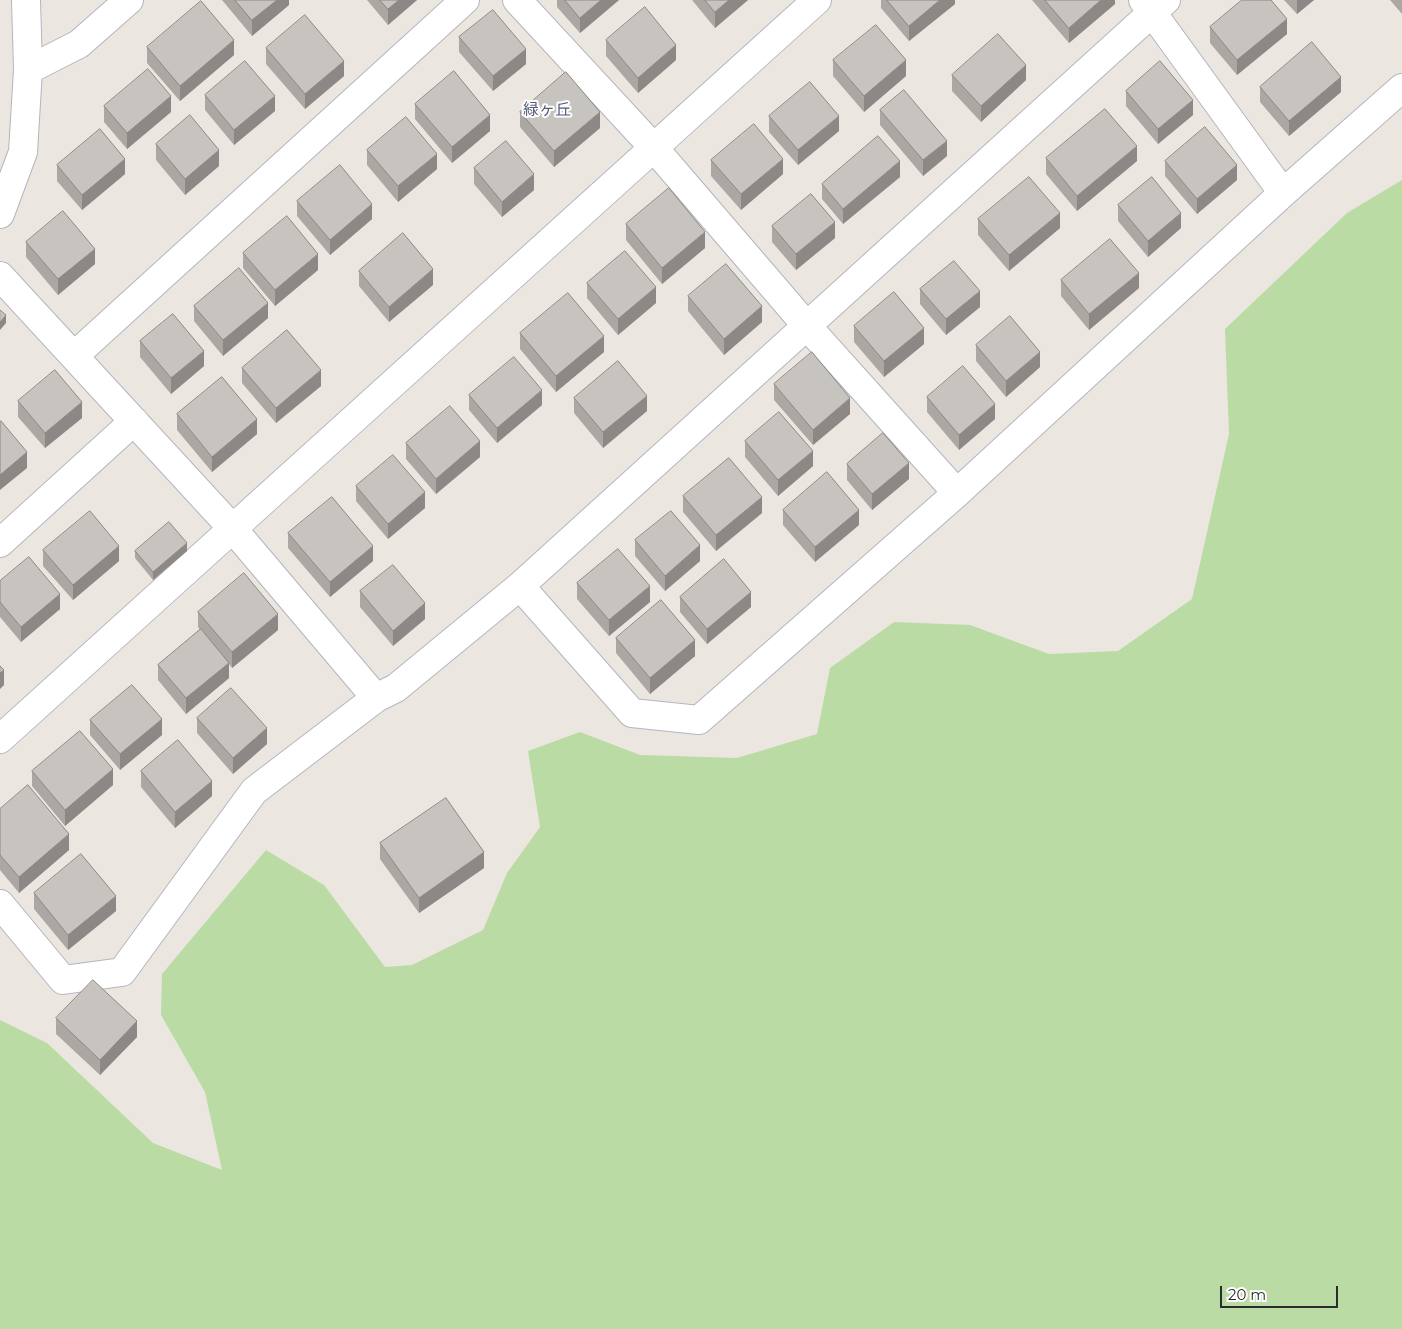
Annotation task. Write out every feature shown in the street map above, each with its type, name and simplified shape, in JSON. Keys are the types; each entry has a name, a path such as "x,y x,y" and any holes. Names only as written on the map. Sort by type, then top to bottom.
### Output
{"street":[{"path":"0,214 23,152 28,70 26,0"},
{"path":"28,70 79,44 129,0"},
{"path":"74,356 465,0"},
{"path":"517,0 654,148 806,325 957,492"},
{"path":"0,739 817,0"},
{"path":"0,904 63,980 122,972 254,792 376,698 396,688 520,586 1154,4 1283,193"},
{"path":"520,586 632,713 699,720 957,492 1283,193 1402,88"},
{"path":"0,276 233,529 376,698"},
{"path":"0,543 134,422"}],"green space":[{"path":"1402,180 1402,1329 0,1329 0,1020 47,1043 153,1143 222,1170 205,1092 161,1015 162,974 266,850 324,885 385,967 412,965 483,930 507,873 540,827 528,751 580,732 640,755 737,758 817,734 830,668 894,622 970,625 1049,654 1118,651 1192,599 1229,434 1225,329 1347,213"}],"building":[{"path":"235,0 277,0 252,20"},
{"path":"380,0 399,0 388,9"},
{"path":"565,0 601,0 580,18"},
{"path":"705,0 729,0 715,12"},
{"path":"887,0 940,0 909,26"},
{"path":"1045,0 1101,0 1069,28"},
{"path":"1242,0 1271,0 1287,19 1237,60 1210,27"},
{"path":"201,1 234,40 180,86 147,47"},
{"path":"645,7 676,45 638,78 606,40"},
{"path":"493,10 526,49 493,76 459,37"},
{"path":"305,15 344,61 305,94 266,48"},
{"path":"876,25 906,60 864,96 833,60"},
{"path":"998,34 1026,65 981,106 952,75"},
{"path":"1312,42 1341,77 1289,121 1260,87"},
{"path":"245,61 275,96 234,130 205,95"},
{"path":"1160,61 1193,100 1158,129 1126,91"},
{"path":"148,69 171,96 127,133 104,106"},
{"path":"454,71 490,115 452,147 415,104"},
{"path":"566,72 600,112 554,151 520,112"},
{"path":"810,82 839,116 798,150 769,116"},
{"path":"904,90 947,141 923,160 880,110"},
{"path":"1105,109 1137,146 1077,196 1046,158"},
{"path":"190,115 219,150 185,179 156,144"},
{"path":"406,117 437,154 398,186 367,150"},
{"path":"754,124 783,159 741,194 711,160"},
{"path":"1205,127 1237,165 1197,199 1165,161"},
{"path":"100,129 125,159 82,195 57,165"},
{"path":"878,136 900,161 843,209 822,184"},
{"path":"506,141 534,174 502,202 474,168"},
{"path":"340,165 372,204 330,240 297,201"},
{"path":"1029,177 1060,213 1009,255 978,219"},
{"path":"1152,177 1181,213 1148,241 1118,205"},
{"path":"669,188 705,232 662,268 626,224"},
{"path":"811,194 835,222 796,254 772,226"},
{"path":"63,211 95,249 58,279 26,242"},
{"path":"287,216 318,254 275,290 243,253"},
{"path":"403,233 433,269 389,307 359,271"},
{"path":"1110,239 1139,273 1089,314 1061,280"},
{"path":"625,251 656,287 618,319 587,283"},
{"path":"954,261 980,291 946,319 920,289"},
{"path":"726,264 762,306 724,339 688,296"},
{"path":"239,268 268,303 223,340 194,306"},
{"path":"894,292 924,328 884,361 854,326"},
{"path":"568,293 604,336 556,376 520,333"},
{"path":"0,310 6,315 0,322"},
{"path":"173,314 204,351 171,378 140,341"},
{"path":"1010,316 1040,352 1006,381 976,345"},
{"path":"287,330 321,370 276,408 242,368"},
{"path":"812,352 850,398 813,430 774,384"},
{"path":"514,357 542,390 497,428 469,395"},
{"path":"618,361 647,396 603,432 574,398"},
{"path":"963,366 995,404 959,435 927,397"},
{"path":"55,370 82,402 45,433 18,401"},
{"path":"222,377 257,419 212,457 177,414"},
{"path":"450,406 480,441 436,479 406,443"},
{"path":"779,412 813,451 778,480 745,441"},
{"path":"0,422 27,452 0,475"},
{"path":"883,433 909,463 872,494 847,464"},
{"path":"393,455 425,492 388,524 356,486"},
{"path":"729,458 762,497 716,535 683,496"},
{"path":"827,472 859,510 815,547 783,510"},
{"path":"332,497 373,546 330,582 288,533"},
{"path":"90,511 119,546 73,585 43,550"},
{"path":"671,511 700,545 665,576 635,540"},
{"path":"169,522 187,543 153,572 135,551"},
{"path":"618,549 650,586 609,620 577,583"},
{"path":"29,557 60,594 21,627 0,602 0,581"},
{"path":"724,559 751,592 707,629 680,597"},
{"path":"393,565 425,603 393,631 360,591"},
{"path":"244,573 278,614 232,652 198,612"},
{"path":"661,600 695,640 650,678 616,638"},
{"path":"201,629 229,663 186,698 158,665"},
{"path":"132,685 162,719 120,754 90,720"},
{"path":"231,688 267,728 233,758 197,718"},
{"path":"80,731 113,769 65,810 32,771"},
{"path":"178,740 212,781 175,812 141,771"},
{"path":"28,785 69,834 19,877 0,855 0,809"},
{"path":"446,798 484,852 419,898 380,843"},
{"path":"81,854 116,896 68,935 34,893"},
{"path":"93,980 137,1021 100,1060 56,1018"}],"district":[{"name":"緑ヶ丘","path":"547,110"}]}
